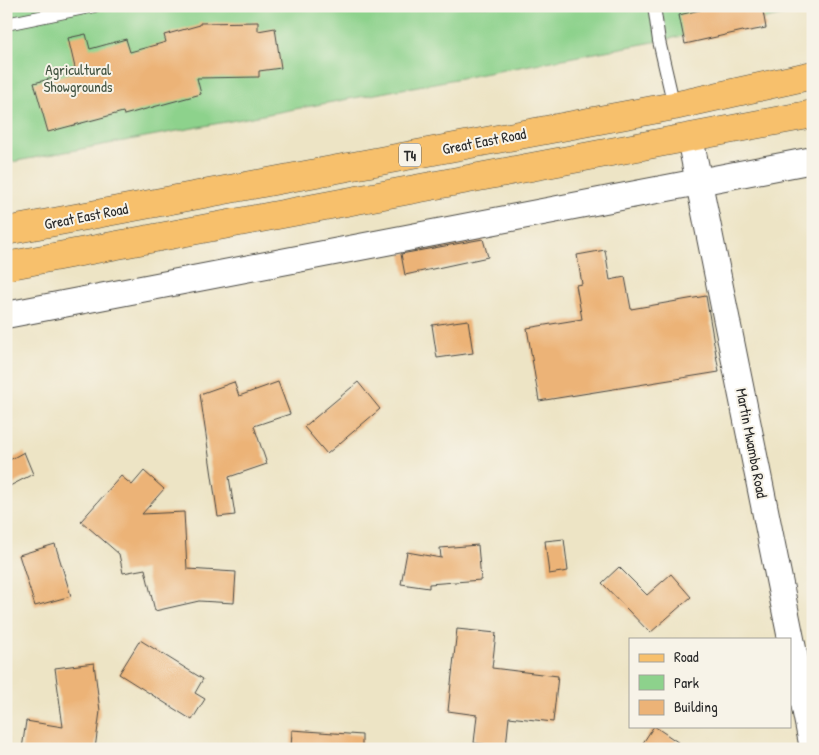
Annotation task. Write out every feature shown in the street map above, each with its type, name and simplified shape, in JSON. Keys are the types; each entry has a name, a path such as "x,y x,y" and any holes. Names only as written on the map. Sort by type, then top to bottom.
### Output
{"main road":[{"name":"Great East Road","path":"6,231 674,106 813,75"},
{"name":"T4","path":"6,266 813,114"}],"street":[{"name":"Martin Mwamba Road","path":"690,138 791,638"},
{"path":"6,316 813,160"},
{"name":"Martin Mwamba Road","path":"792,644 813,748"}],"lane":[{"path":"6,24 94,6"},
{"path":"654,6 659,41 674,106"}],"green space":[{"name":"Agricultural Showgrounds","path":"6,6 813,6 813,9 659,41 6,163"}],"building":[{"path":"716,6 762,6 766,28 743,31 685,44 679,15"},
{"path":"258,22 258,31 275,28 281,68 259,71 259,77 197,78 201,94 124,115 123,112 48,132 34,83 76,72 68,38 86,34 90,49 126,39 130,52 166,42 164,35 200,25 200,23"},
{"path":"483,239 488,257 405,275 401,254"},
{"path":"605,250 610,280 625,277 631,309 706,296 719,372 539,401 527,328 582,319 576,285 582,284 577,255"},
{"path":"468,320 473,353 437,358 432,325"},
{"path":"234,382 239,396 278,382 290,414 254,426 267,464 229,477 235,515 218,517 200,394"},
{"path":"358,382 380,409 327,454 304,427"},
{"path":"24,452 33,474 6,488 6,462"},
{"path":"144,471 164,489 142,514 184,512 187,569 236,572 234,603 199,601 155,611 145,569 123,573 119,554 81,521 121,476 132,485"},
{"path":"564,539 568,571 549,574 545,541"},
{"path":"55,544 71,596 35,606 19,555"},
{"path":"478,545 481,580 429,584 429,588 401,584 407,552 441,558 440,548"},
{"path":"619,567 647,595 671,574 691,597 650,633 602,583"},
{"path":"457,629 496,633 492,668 558,676 553,722 509,717 506,747 474,743 477,715 448,711"},
{"path":"140,640 203,679 195,693 205,699 192,720 119,674"},
{"path":"94,663 100,711 95,749 22,749 26,721 63,727 55,668"},
{"path":"653,728 657,728 688,749 639,749"},
{"path":"292,730 362,735 362,749 291,749"}]}
